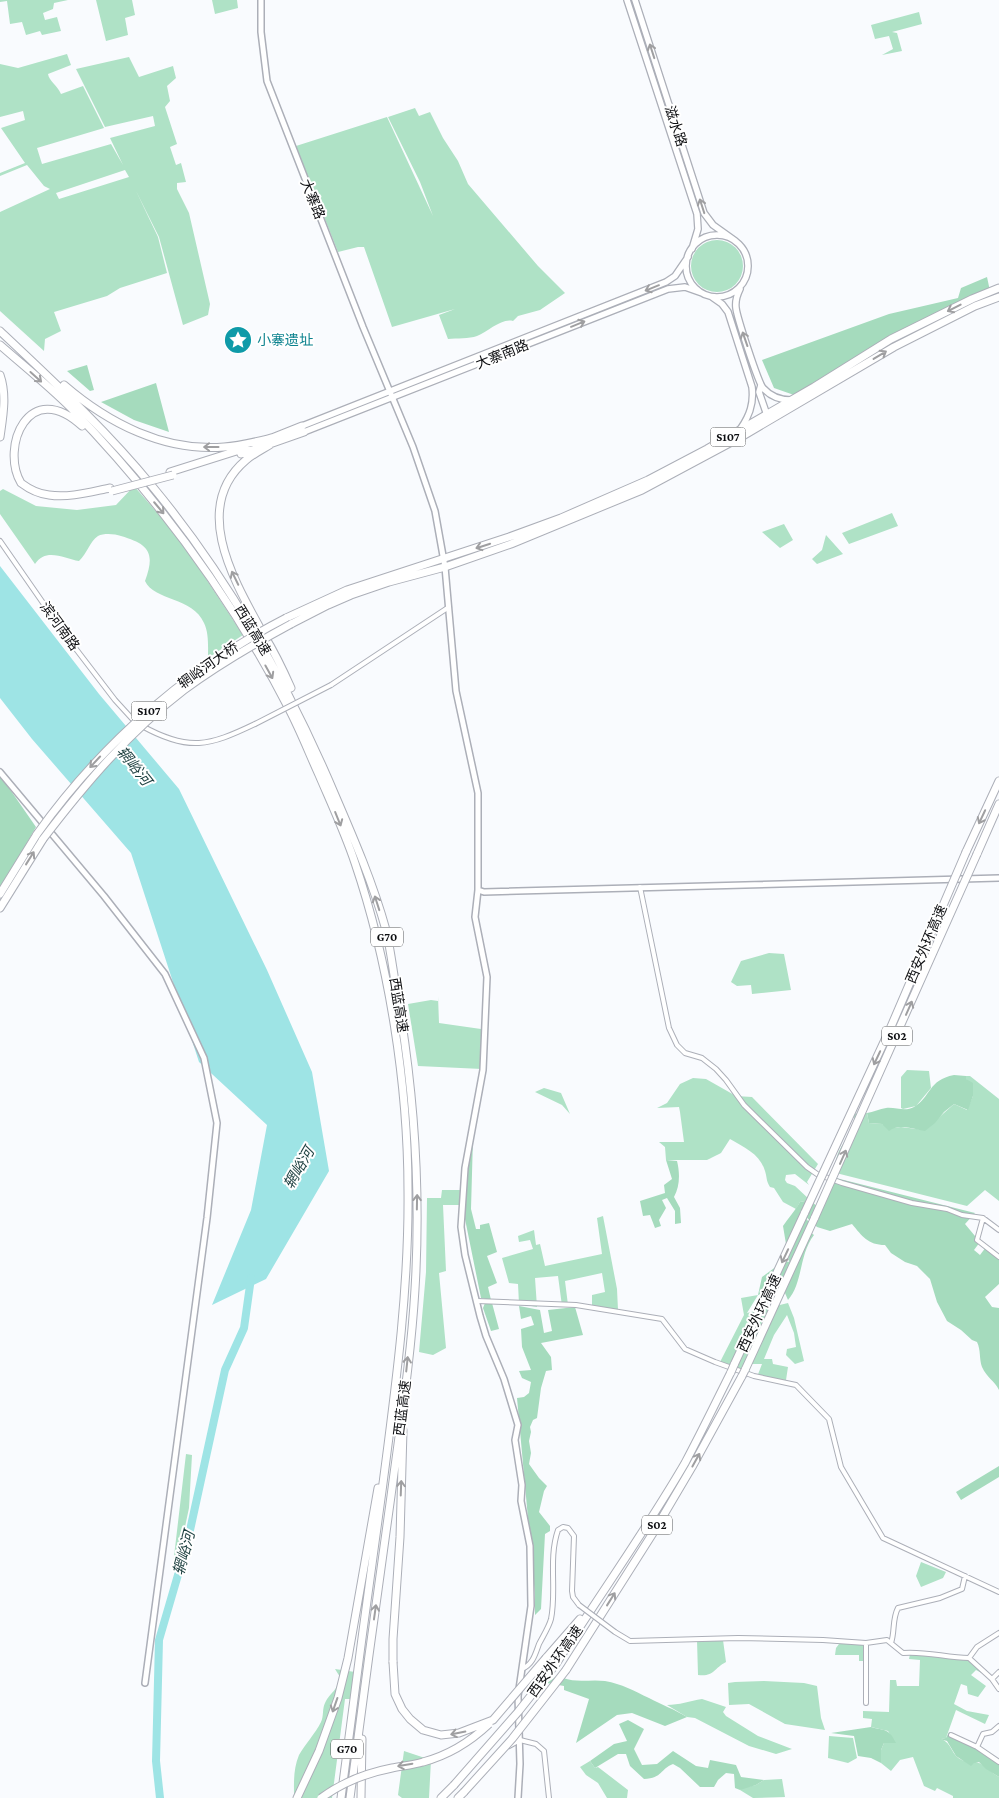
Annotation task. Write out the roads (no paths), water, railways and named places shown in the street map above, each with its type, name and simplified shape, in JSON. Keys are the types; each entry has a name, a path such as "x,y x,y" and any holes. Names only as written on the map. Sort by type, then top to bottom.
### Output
{"highway":[{"name":"S107","path":"289,621 351,595 444,567 528,537 642,490 709,455 794,399 891,340 972,298 999,288"},
{"name":"S107","path":"289,621 347,590 509,537 611,497 678,465 894,347 975,306 999,297"},
{"path":"0,331 16,342 98,411 119,424 142,434 180,445 210,447 239,445 276,437"},
{"name":"西蓝高速","path":"0,331 66,393 112,440 153,486 223,581 283,681 315,748 362,858 386,931 401,1014 412,1101 417,1192 415,1289 405,1390 350,1798"},
{"name":"西蓝高速","path":"0,345 69,406 120,462 186,541 220,590 256,648 291,712 355,862 376,937 393,1015 404,1099 408,1188 406,1283 396,1383 341,1798"},
{"path":"0,375 4,395 4,415 0,437"},
{"path":"17,418 34,410 46,409 59,412 77,422 120,462"},
{"path":"3,446 6,433 10,427"},
{"path":"172,474 303,429"},
{"path":"303,429 271,444 246,460 232,475 221,503 219,529 231,570 282,669 303,715 315,748"},
{"path":"12,482 40,498 76,498 172,474 271,444"},
{"path":"7,467 22,484 48,495 71,495 111,490"},
{"name":"辋峪河大桥","path":"40,836 97,771 145,724 206,674 289,621"},
{"name":"西安外环高速","path":"440,1798 454,1785 518,1712 556,1664 646,1526 685,1462 732,1368 890,1029 966,852 999,781"},
{"name":"西安外环高速","path":"461,1796 512,1738 566,1670 663,1516 744,1373 999,804"},
{"name":"S107","path":"0,894 40,836"},
{"name":"S107","path":"0,908 40,836"},
{"path":"297,1798 319,1751 338,1698 348,1658 396,1383"},
{"path":"405,1390 400,1537 393,1639 393,1680 398,1702 410,1719 423,1730 442,1735 458,1734 493,1720"},
{"path":"321,1798 363,1775 422,1762 443,1755 475,1738 493,1720 594,1604"},
{"path":"360,1798 363,1701"}],"main road":[{"name":"滋水路","path":"628,0 697,214 698,229 692,248"},
{"name":"滋水路","path":"635,0 704,213 713,225 734,240"},
{"path":"740,287 722,297 702,293 688,277 686,267 692,248 699,241 717,235 734,240 743,248 748,262 746,278 740,287 736,299 737,315 761,385 769,394 775,397 787,400 794,399"},
{"name":"大寨南路","path":"391,395 666,282 674,276 688,258"},
{"name":"大寨南路","path":"303,429 668,289 685,287 702,293"},
{"path":"712,296 722,304 730,317 752,387 751,410 740,430"},
{"path":"761,385 759,392 767,417"},
{"path":"752,387 759,392"}],"street":[{"name":"大寨路","path":"262,0 261,32 267,81 413,447 436,510 444,559 456,691 478,793 478,890 474,917 487,977 483,1070 465,1168 461,1227 465,1256 486,1336 504,1379 518,1425 515,1440 522,1485 521,1501 530,1546 531,1606 518,1696 520,1740 518,1798"},
{"name":"滨河南路","path":"0,541 66,636 123,710 136,723 146,729 176,741 194,744 217,741 331,685 449,607"},
{"path":"0,772 104,896 165,974 204,1058 217,1123 207,1218 145,1683"},
{"path":"478,890 484,892 999,878"},
{"path":"640,887 668,1028 677,1045 685,1053 702,1058 716,1070 726,1080 744,1105 807,1167 817,1174 912,1203 983,1218 999,1230"},
{"path":"983,1218 977,1240 999,1257"},
{"path":"477,1301 576,1305 662,1319 685,1349 754,1376 796,1385 829,1418 842,1467 883,1538 999,1592"},
{"path":"522,1669 528,1666 534,1658 550,1620 552,1560 555,1539 558,1530 568,1528 574,1536 573,1597 579,1605 630,1641 738,1638 807,1639 866,1643 887,1640 903,1653 924,1652 950,1658 970,1658 992,1679 999,1689"},
{"path":"891,1643 898,1608 940,1598 962,1589 965,1576"},
{"path":"970,1658 977,1647 999,1633"},
{"path":"866,1643 866,1703"},
{"path":"992,1679 999,1672"},
{"path":"977,1747 983,1734 992,1732 999,1726"},
{"path":"952,1734 977,1747 999,1762"},
{"path":"454,1798 500,1751 520,1740 536,1744 544,1751 549,1798"}],"water":[{"path":"0,566 99,694 179,789 267,970 312,1072 329,1171 266,1279 212,1305 251,1210 267,1125 199,1062 131,853 32,739 0,698"}],"waterway":[{"name":"辋峪河","path":"160,1798 156,1761 159,1640 187,1544 225,1370 244,1328 251,1278"}],"place":[{"name":"小寨遗址","path":"238,340"}]}
